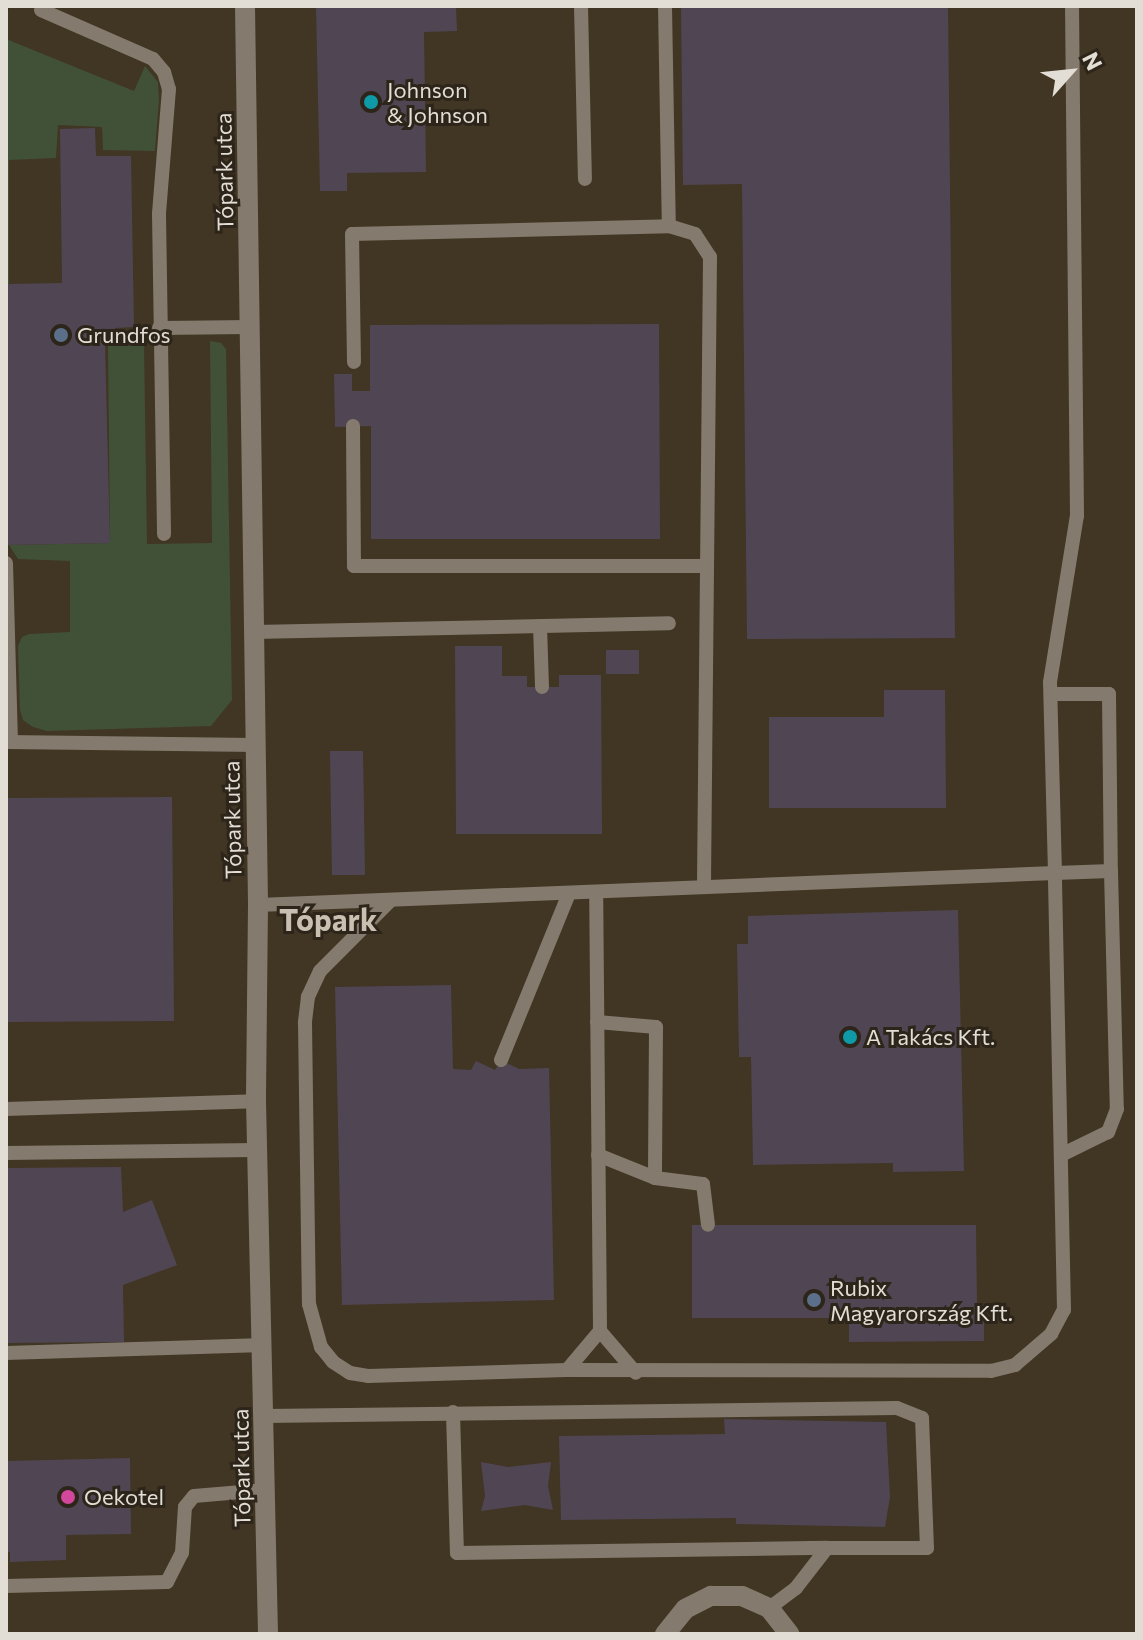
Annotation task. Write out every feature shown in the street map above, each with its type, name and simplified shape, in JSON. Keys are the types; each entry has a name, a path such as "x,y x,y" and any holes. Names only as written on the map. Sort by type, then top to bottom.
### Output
{"street":[{"name":"Tópark utca","path":"245,6 258,905 256,1101 268,1634"},
{"path":"665,1634 685,1609 711,1596 742,1596 769,1608 789,1634"}],"lane":[{"path":"581,6 585,179"},
{"path":"665,6 669,226"},
{"path":"391,900 335,953 320,971 308,997 309,1304 313,1329 333,1362 350,1373 368,1376 567,1370 636,1373 991,1371 1015,1365 1033,1353 1051,1334 1064,1310 1051,694 1077,516 1072,6"},
{"path":"41,10 153,59 164,72 169,89 159,214 164,534"},
{"path":"354,362 352,234 669,226 695,234 710,257 704,885"},
{"path":"159,328 250,327"},
{"path":"353,426 354,566 705,566"},
{"path":"6,563 8,742 255,745"},
{"path":"254,632 669,623"},
{"path":"540,626 542,687"},
{"path":"1051,694 1109,694 1117,1109 1108,1132 1061,1155"},
{"path":"258,905 1111,871"},
{"path":"596,892 600,1331 636,1373"},
{"path":"501,1060 569,893"},
{"path":"597,1022 656,1027 655,1178"},
{"path":"6,1109 256,1101"},
{"path":"6,1153 257,1150"},
{"path":"598,1155 655,1178 703,1184 708,1225"},
{"path":"567,1370 600,1331"},
{"path":"6,1353 262,1345"},
{"path":"265,1416 453,1412 897,1408 922,1418 927,1548 457,1553 453,1412"},
{"path":"6,1586 167,1582 182,1553 185,1507 194,1496 266,1490"},
{"path":"769,1608 796,1588 827,1548"}],"shaded area":[{"path":"10,6 1137,6 1137,1634 6,1634 6,17"}],"green space":[{"path":"6,39 134,91 145,66 158,82 159,99 155,151 103,150 102,127 58,125 56,158 9,160 9,284 6,283"},
{"path":"210,341 221,343 226,349 232,700 211,726 47,731 33,727 23,720 20,710 18,646 22,637 29,634 70,632 70,561 18,559 9,545 110,543 108,345 144,342 147,544 212,543"}],"building":[{"name":"Johnson & Johnson","path":"316,6 456,6 457,31 424,32 426,172 347,173 347,191 320,191"},
{"path":"681,6 948,6 955,638 747,639 742,184 683,185"},
{"name":"Grundfos","path":"95,128 96,156 131,156 134,327 115,328 116,342 105,343 110,543 6,545 6,284 62,283 60,129"},
{"path":"659,324 660,539 371,539 371,426 335,427 334,374 352,374 352,391 370,391 370,325"},
{"path":"455,646 502,646 502,676 527,676 527,687 559,687 559,675 601,675 602,834 456,834"},
{"path":"606,650 639,650 639,674 606,674"},
{"path":"884,690 945,690 946,808 769,808 769,717 884,717"},
{"path":"330,751 363,751 365,875 332,875"},
{"path":"172,797 174,1021 6,1022 6,798"},
{"name":"A Takács Kft.","path":"958,910 964,1171 893,1172 893,1163 753,1165 751,1057 739,1057 737,944 748,944 748,916"},
{"path":"451,985 453,1069 471,1070 476,1061 495,1070 501,1060 519,1069 549,1068 554,1300 342,1305 335,987"},
{"path":"121,1167 123,1212 152,1200 177,1265 123,1285 124,1342 7,1343 6,1168"},
{"path":"692,1225 976,1225 977,1305 984,1305 984,1341 849,1342 849,1318 692,1318"},
{"path":"724,1419 886,1422 890,1497 885,1527 736,1524 736,1518 561,1520 559,1436 725,1434"},
{"name":"Oekotel","path":"130,1458 131,1534 66,1535 66,1560 10,1562 10,1552 6,1552 6,1461"},
{"path":"481,1462 508,1467 551,1462 548,1486 553,1510 525,1505 481,1511 485,1496"}],"place":[{"name":"Johnson & Johnson","path":"371,102"},
{"name":"Grundfos","path":"61,335"},
{"name":"A Takács Kft.","path":"850,1037"},
{"name":"Rubix Magyarország Kft.","path":"814,1300"},
{"name":"Oekotel","path":"68,1497"}],"district":[{"name":"Tópark","path":"328,919"}]}
